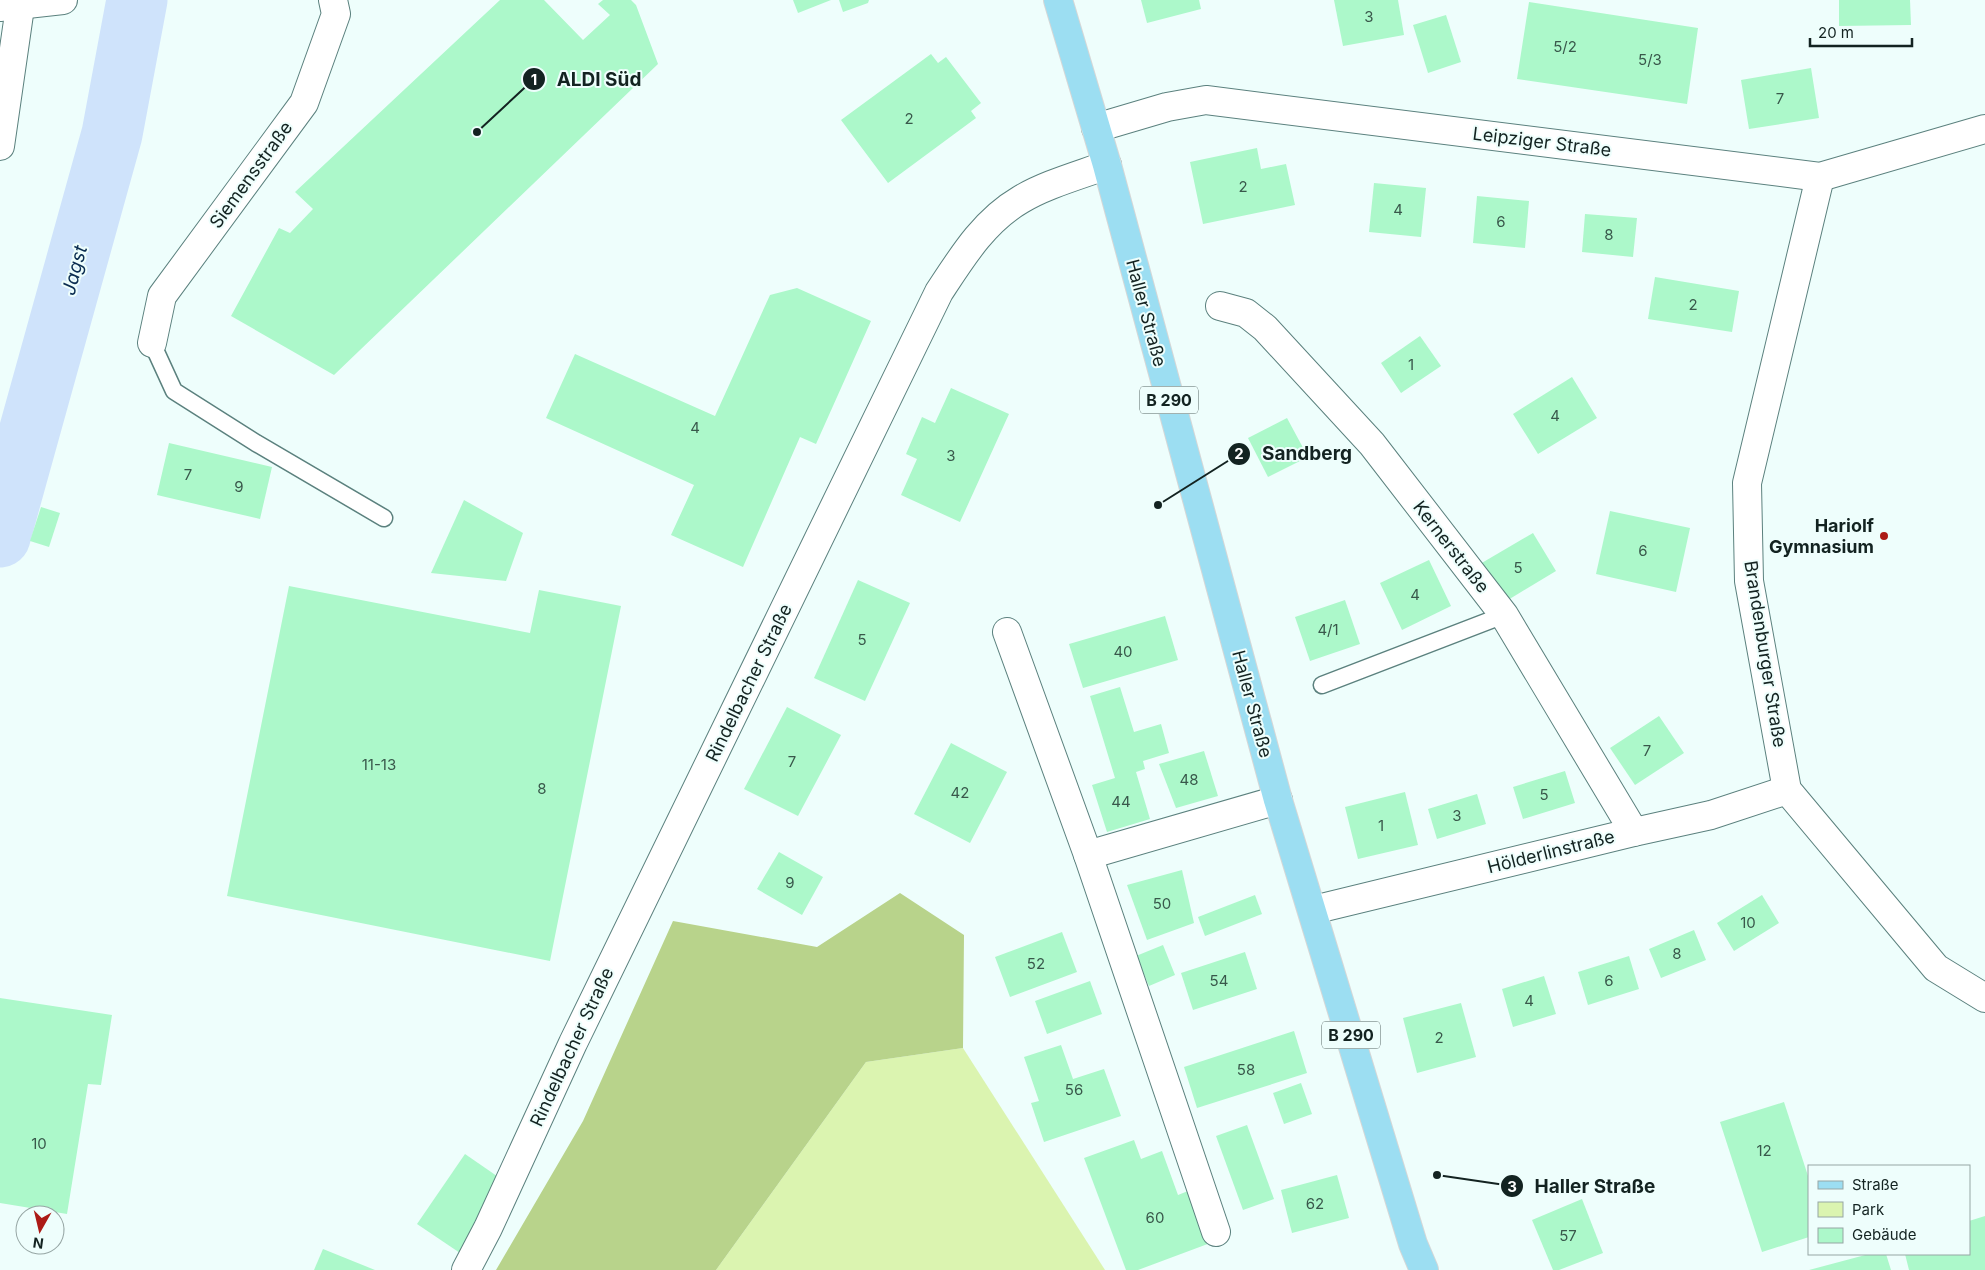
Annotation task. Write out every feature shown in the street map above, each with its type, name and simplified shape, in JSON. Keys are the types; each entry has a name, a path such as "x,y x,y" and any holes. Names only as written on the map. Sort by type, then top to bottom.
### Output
{"main road":[{"name":"Haller Straße","path":"1058,0 1107,166 1278,800 1413,1244 1424,1270"}],"street":[{"path":"0,146 14,4 63,0"},
{"name":"Siemensstraße","path":"152,343 162,296 304,104 336,14 333,0"},
{"name":"Leipziger Straße","path":"1096,128 1167,107 1206,100 1820,177 1985,130"},
{"name":"Rindelbacher Straße","path":"466,1270 488,1228 573,1043 939,292 972,243 995,218 1021,199 1066,180 1107,166"},
{"name":"Brandenburger Straße","path":"1820,177 1747,483 1749,581 1787,790 1936,968 1985,998"},
{"name":"Kernerstraße","path":"1220,306 1246,313 1265,328 1372,444 1504,615 1634,832"},
{"path":"1007,632 1088,855 1216,1232"},
{"name":"Hölderlinstraße","path":"1313,910 1711,815 1787,790"},
{"path":"1088,855 1278,800"}],"lane":[{"path":"152,343 174,391 256,443 384,518"},
{"path":"1322,685 1504,615"}],"green space":[{"path":"900,893 964,935 963,1048 866,1062 716,1270 496,1270 583,1121 673,921 817,947"},
{"path":"963,1048 1105,1270 716,1270 866,1062"}],"building":[{"path":"500,0 544,0 583,40 610,15 598,4 603,0 631,0 636,5 658,64 334,375 231,316 279,228 290,233 313,209 295,192"},
{"path":"793,0 831,0 798,13"},
{"path":"839,0 869,0 868,3 843,12"},
{"path":"1141,0 1199,0 1201,9 1147,23"},
{"path":"1334,0 1398,0 1404,35 1343,46"},
{"path":"1839,0 1910,0 1911,25 1839,26"},
{"path":"1529,2 1698,28 1687,104 1517,79"},
{"path":"1446,15 1461,62 1428,73 1413,25"},
{"path":"931,54 938,63 946,57 981,103 971,111 976,118 888,183 841,120"},
{"path":"1811,68 1819,118 1749,129 1741,80"},
{"path":"1257,148 1261,169 1286,164 1295,205 1203,224 1190,162"},
{"path":"1374,183 1426,188 1421,237 1369,232"},
{"path":"1477,196 1529,201 1525,248 1473,243"},
{"path":"1585,214 1637,218 1633,257 1582,252"},
{"path":"1655,277 1739,291 1732,332 1648,319"},
{"path":"797,288 871,321 816,444 800,437 743,567 671,535 694,485 546,418 575,354 715,416 770,295"},
{"path":"1420,336 1441,366 1401,393 1381,363"},
{"path":"1572,377 1597,418 1538,454 1513,414"},
{"path":"951,388 1009,414 960,522 901,495 917,459 906,454 922,417 935,423"},
{"path":"1287,418 1308,457 1268,477 1248,438"},
{"path":"169,443 272,467 260,519 157,495"},
{"path":"464,500 523,533 506,581 431,573"},
{"path":"41,507 60,513 49,547 30,541"},
{"path":"1610,511 1690,528 1676,592 1596,574"},
{"path":"1533,533 1556,571 1503,603 1480,564"},
{"path":"1429,560 1451,606 1402,630 1380,583"},
{"path":"858,580 910,603 865,701 814,678"},
{"path":"289,586 530,633 539,590 621,606 550,961 227,896"},
{"path":"1345,600 1360,644 1310,661 1295,617"},
{"path":"1165,616 1178,660 1083,688 1069,644"},
{"path":"1120,687 1134,732 1161,724 1169,753 1143,761 1145,769 1136,772 1150,819 1107,832 1092,785 1115,778 1090,696"},
{"path":"787,707 841,735 798,816 744,789"},
{"path":"1659,716 1684,753 1635,785 1610,748"},
{"path":"951,743 1007,772 970,843 914,814"},
{"path":"1204,751 1218,796 1176,808 1159,764"},
{"path":"1565,771 1575,803 1523,819 1513,787"},
{"path":"1405,792 1418,845 1358,859 1345,807"},
{"path":"1477,794 1486,824 1437,839 1428,809"},
{"path":"779,852 823,877 802,915 757,889"},
{"path":"1182,870 1194,923 1147,940 1127,885"},
{"path":"1255,895 1262,914 1205,936 1198,917"},
{"path":"1762,895 1779,923 1734,951 1717,923"},
{"path":"1694,930 1706,960 1661,978 1649,949"},
{"path":"1062,932 1077,972 1010,997 995,957"},
{"path":"1163,945 1175,975 1149,986 1136,956"},
{"path":"1245,952 1257,989 1193,1010 1181,973"},
{"path":"1629,956 1639,989 1588,1005 1578,972"},
{"path":"1544,976 1556,1014 1513,1027 1502,989"},
{"path":"1090,981 1102,1014 1047,1034 1035,1001"},
{"path":"0,998 112,1015 101,1085 88,1084 67,1214 65,1214 65,1205 15,1205 0,1203"},
{"path":"1461,1003 1476,1057 1417,1073 1403,1018"},
{"path":"1294,1031 1307,1073 1197,1108 1184,1067"},
{"path":"1061,1045 1073,1079 1104,1069 1121,1116 1044,1142 1031,1103 1039,1101 1024,1057"},
{"path":"1301,1083 1312,1114 1284,1124 1273,1093"},
{"path":"1784,1102 1808,1176 1808,1237 1762,1252 1720,1122"},
{"path":"1247,1125 1274,1199 1243,1210 1216,1136"},
{"path":"1134,1140 1141,1159 1162,1151 1178,1195 1193,1189 1213,1242 1138,1270 1126,1270 1084,1158"},
{"path":"465,1154 507,1183 460,1253 417,1224"},
{"path":"1337,1175 1349,1218 1292,1233 1281,1190"},
{"path":"1582,1199 1603,1253 1559,1270 1553,1270 1532,1220"},
{"path":"1985,1216 1985,1270 1909,1270 1905,1255 1970,1255 1970,1221"},
{"path":"323,1249 375,1270 314,1270"},
{"path":"1865,1255 1886,1255 1891,1270 1809,1270"}],"waterway":[{"name":"Jagst","path":"0,537 112,134 137,0"}],"place":[{"name":"ALDI Süd","path":"477,132"},
{"name":"Sandberg","path":"1158,505"},
{"name":"Hariolf Gymnasium","path":"1884,536"},
{"name":"Haller Straße","path":"1437,1175"}]}
